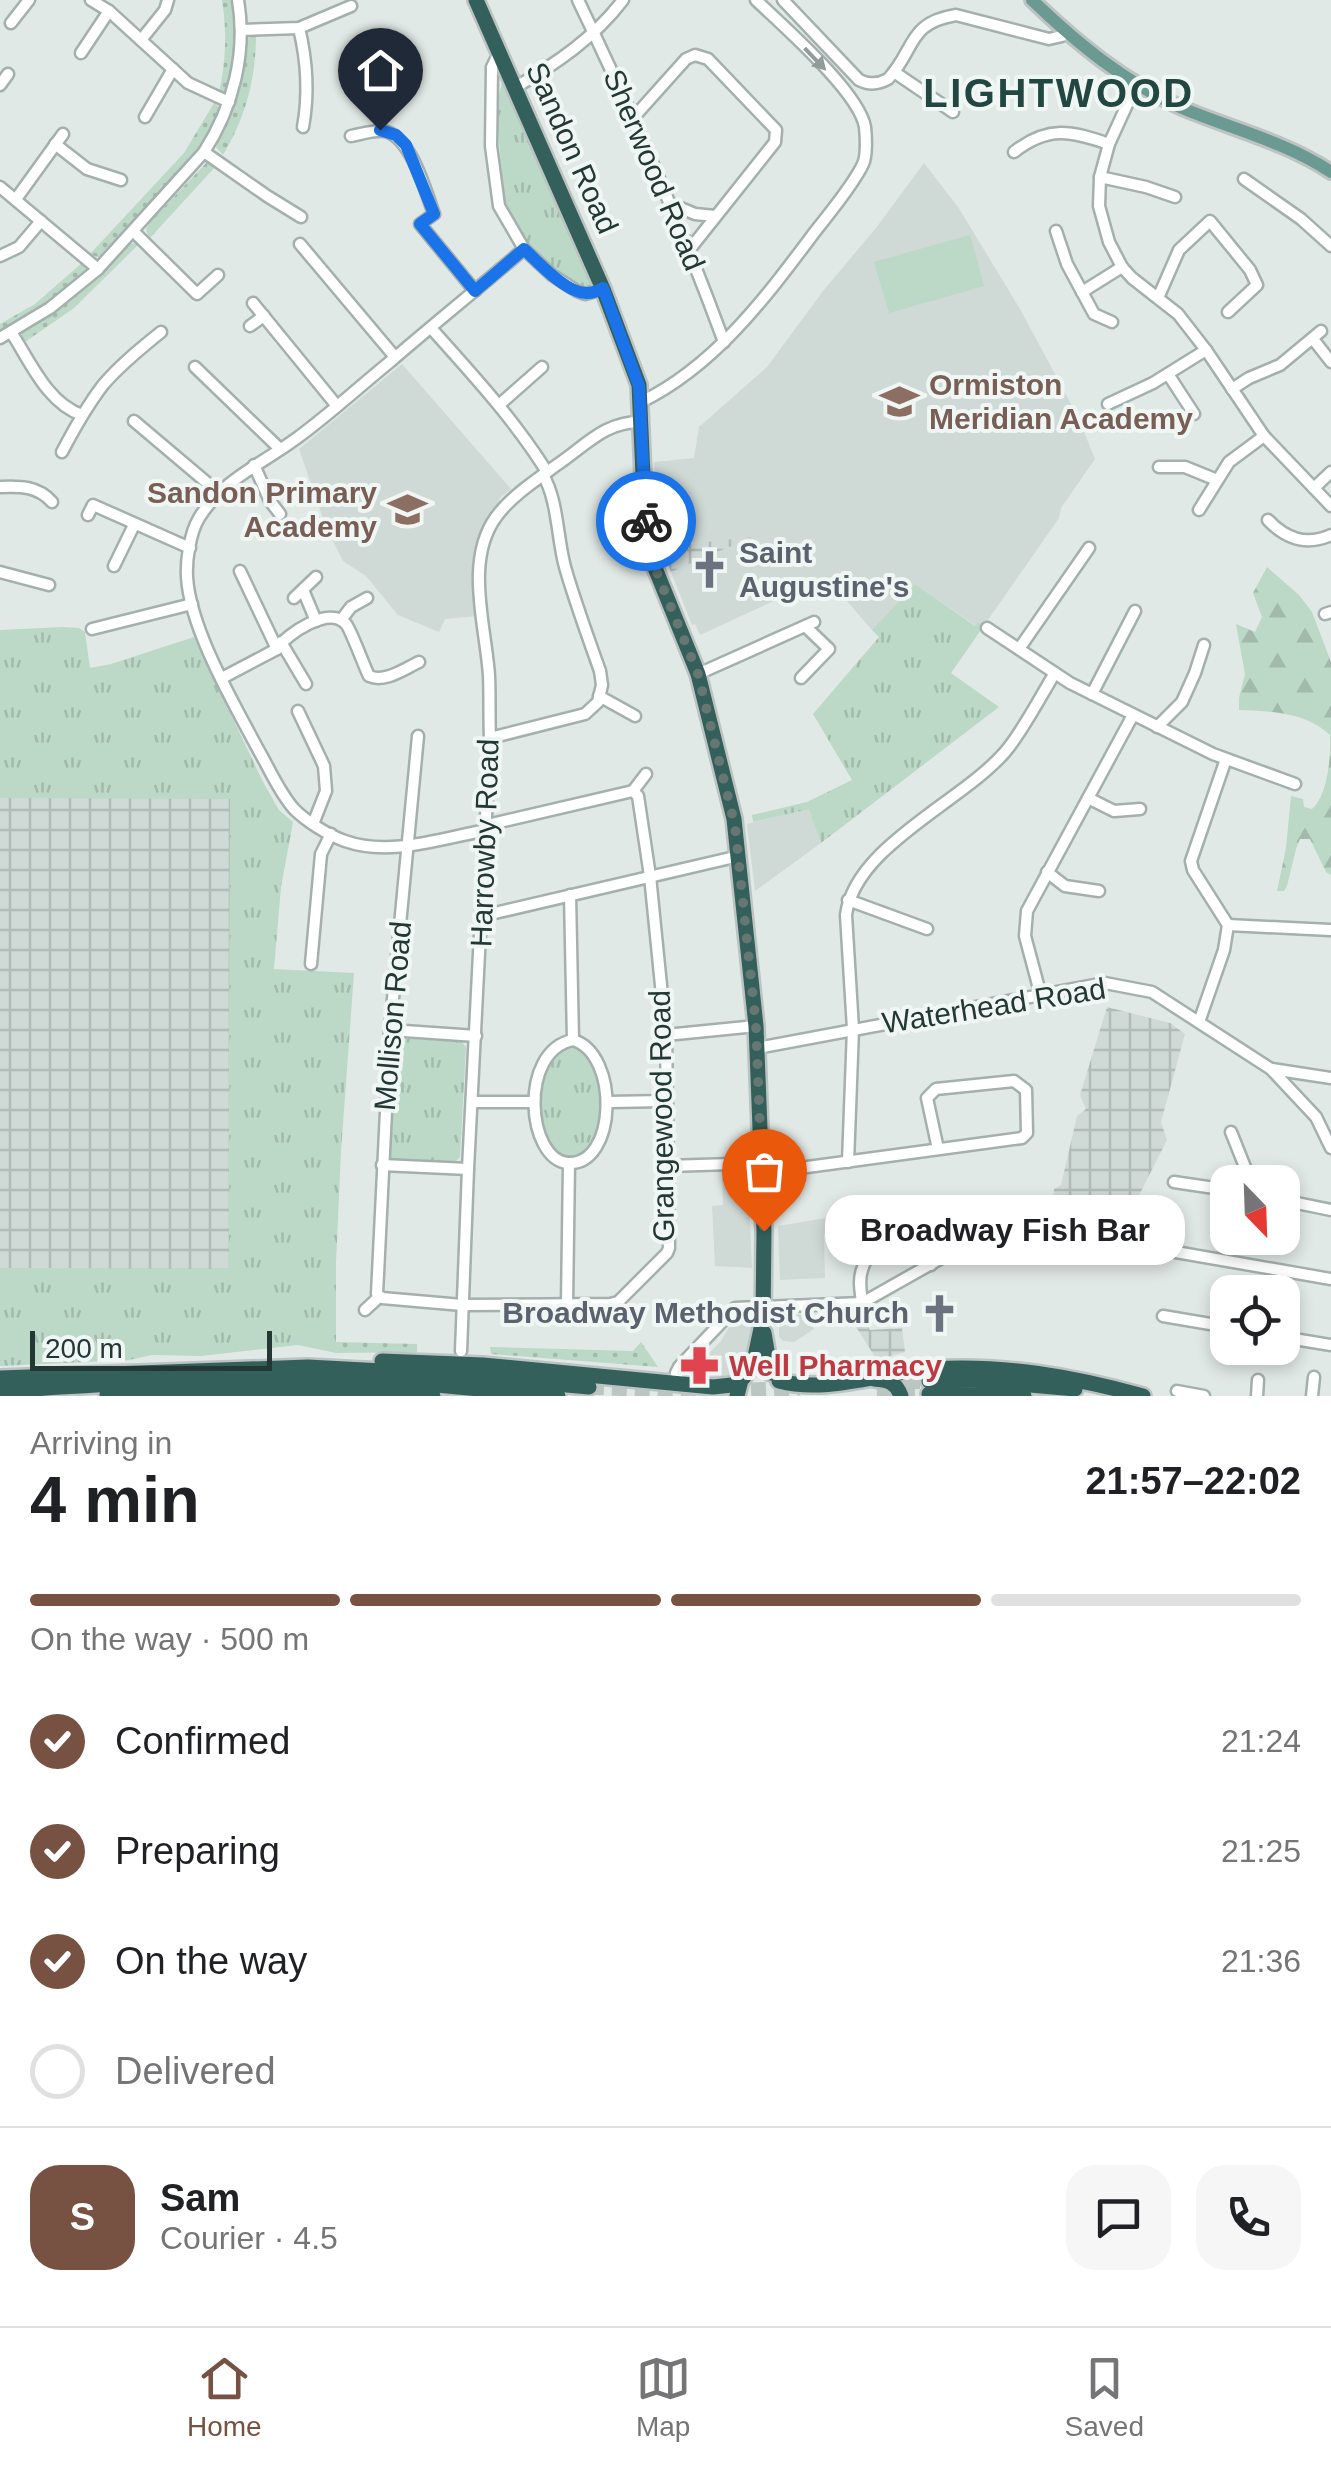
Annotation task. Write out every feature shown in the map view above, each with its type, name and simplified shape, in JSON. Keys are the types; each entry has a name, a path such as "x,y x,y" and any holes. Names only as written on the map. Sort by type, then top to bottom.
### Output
{"highway":[{"name":"Sandon Road","path":"476,0 603,288 639,386 642,472 653,563 698,674 729,796 756,1026 763,1168 763,1312 753,1366 737,1396"},
{"name":"Sandon Road","path":"763,1312 777,1384"},
{"path":"0,1378 375,1361 482,1364 652,1386 713,1388 761,1371 777,1384 812,1387 933,1368 1016,1370 1143,1396"},
{"path":"308,1367 589,1386"},
{"path":"0,1391 305,1378 558,1396"},
{"path":"860,1378 890,1381 901,1396"},
{"path":"929,1387 973,1380 1130,1396"},
{"path":"929,1387 1024,1396"},
{"path":"0,1391 62,1395 294,1390 432,1396"}],"main road":[{"path":"1032,0 1066,32 1136,85 1196,114 1293,150 1331,172"}],"street":[{"path":"11,23 29,0"},
{"path":"91,0 109,11 188,83 230,102"},
{"path":"141,40 165,10 168,0"},
{"path":"0,338 62,300 98,269 204,152 230,102 240,51 238,0"},
{"name":"Sherwood Road","path":"578,0 634,117 724,342"},
{"path":"516,87 552,66 608,19 623,0"},
{"path":"641,402 676,382 750,316 865,162 860,112 843,89 756,0"},
{"path":"782,0 866,83 881,83 894,72 920,30 940,17 956,14 1049,38 1066,32"},
{"path":"240,30 299,28 352,7"},
{"path":"81,53 109,11"},
{"path":"299,28 307,82 304,127"},
{"path":"499,52 492,68 490,146 499,206 524,249 552,274 576,292 585,294 603,288"},
{"path":"634,117 686,59 701,56 776,130 775,142 690,249"},
{"path":"145,117 173,70"},
{"path":"894,72 953,112"},
{"path":"0,85 8,74"},
{"path":"1136,85 1109,144 1100,177 1102,222 1122,268 1178,314 1264,436 1331,506"},
{"path":"351,136 380,130 396,135 406,145 434,214 420,224 475,291"},
{"path":"1014,152 1027,141 1074,132 1109,144"},
{"path":"16,199 63,134"},
{"path":"55,144 87,168 121,180"},
{"path":"204,152 301,217"},
{"path":"1100,177 1171,192"},
{"path":"1244,180 1301,219 1331,246"},
{"path":"0,187 98,269"},
{"path":"671,204 695,214 715,216"},
{"path":"0,256 19,247 41,221"},
{"path":"1158,298 1179,250 1210,221 1257,284 1228,312"},
{"path":"134,231 198,300 219,279"},
{"path":"1056,231 1067,264 1094,314 1112,322"},
{"path":"300,244 395,357"},
{"path":"524,249 337,406 218,492 196,522 190,548 187,576 195,619 282,793 313,824 344,841 382,848 408,845 633,791 646,774"},
{"path":"1082,292 1122,268"},
{"path":"253,303 337,406"},
{"path":"250,326 264,316"},
{"path":"431,328 499,405 532,449 545,474 565,568 602,685 598,702 585,714 490,738"},
{"path":"12,332 56,399 82,415"},
{"path":"62,452 104,384 161,332"},
{"path":"1232,389 1280,366 1317,334 1331,362"},
{"path":"1113,405 1206,350"},
{"path":"194,367 280,449"},
{"path":"499,405 542,367"},
{"path":"1168,374 1194,414"},
{"path":"134,421 218,492"},
{"name":"Harrowby Road","path":"461,1350 490,738 480,590 484,545 495,518 545,474 612,425 642,422"},
{"path":"1199,510 1229,462 1264,436"},
{"path":"254,464 281,516"},
{"path":"1160,466 1185,467 1217,480"},
{"path":"1314,488 1331,472"},
{"path":"0,487 36,490 52,502"},
{"path":"93,505 190,548"},
{"path":"1268,520 1294,540 1331,535"},
{"path":"114,566 134,525"},
{"path":"1019,649 1089,548"},
{"path":"240,570 279,645 306,675"},
{"path":"0,572 49,584"},
{"path":"316,577 298,594 316,621"},
{"path":"341,620 367,598"},
{"path":"92,629 192,604"},
{"path":"1092,694 1135,611"},
{"path":"222,678 294,632 326,617 346,623 373,678 382,679 419,662"},
{"path":"698,674 810,624 829,649 801,678"},
{"path":"988,628 1055,673 1133,715 1226,759 1294,784"},
{"path":"1157,727 1182,702 1204,645"},
{"path":"848,1162 853,1030 848,900 862,876 900,836 964,789 1005,752 1055,673"},
{"path":"599,696 636,716"},
{"path":"298,711 324,766 326,791 313,824"},
{"path":"1042,996 1025,936 1026,911 1133,715"},
{"name":"Mollison Road","path":"379,1297 390,1030 418,736"},
{"path":"1199,1022 1224,950 1228,924 1191,861 1226,759"},
{"name":"Grangewood Road","path":"462,1305 618,1302 669,1248 666,1035 650,876 638,796 633,791"},
{"path":"1088,798 1114,811 1140,808"},
{"path":"311,964 321,854 331,834"},
{"path":"482,916 739,856"},
{"path":"1047,872 1065,886 1099,891"},
{"path":"570,895 573,1040"},
{"path":"848,900 927,929"},
{"path":"1228,924 1330,930"},
{"name":"Waterhead Road","path":"756,1048 1105,983 1152,992 1271,1069"},
{"path":"666,1035 756,1026"},
{"path":"390,1030 476,1036"},
{"path":"573,1040 587,1046 597,1060 608,1102 605,1124 588,1157 570,1163 558,1160 546,1147 534,1102 536,1084 548,1053 562,1042 573,1040"},
{"path":"1271,1069 1330,1078"},
{"path":"1271,1069 1316,1117 1331,1148"},
{"path":"668,1166 763,1168 848,1162 1022,1138 1027,1132 1026,1090 1014,1082 936,1089 927,1098 938,1149"},
{"path":"608,1102 666,1101"},
{"path":"472,1102 534,1102"},
{"path":"1231,1132 1244,1165"},
{"path":"567,1304 570,1163"},
{"path":"382,1165 468,1169"},
{"path":"1174,1182 1210,1187"},
{"path":"1300,1204 1331,1210"},
{"path":"862,1303 861,1270 880,1245 896,1242 916,1247 931,1265"},
{"path":"1147,1247 1331,1279"},
{"path":"680,1386 678,1367 735,1308 763,1312 862,1303 954,1251"},
{"path":"364,1310 379,1297 462,1305"},
{"path":"1163,1316 1210,1325"},
{"path":"1300,1340 1331,1345"},
{"path":"1312,1396 1314,1377"},
{"path":"1177,1391 1198,1395 1196,1378"},
{"path":"1257,1396 1258,1380"}],"shaded area":[{"name":"Ormiston Meridian Academy","path":"924,163 958,207 1020,309 1077,415 1095,459 983,627 915,584 872,630 824,578 700,635 692,625 671,572 748,538 661,547 654,462 694,458 699,427 767,367"},
{"name":"Sandon Primary Academy","path":"402,364 511,489 501,497 479,535 475,556 477,616 445,619 439,632 398,615 366,576 343,561 326,527 299,449"},
{"path":"752,537 671,572 661,547"},
{"path":"0,798 230,798 229,1270 0,1268"},
{"path":"810,808 821,843 755,891 747,824"},
{"path":"1107,1007 1170,1023 1185,1034 1161,1122 1167,1140 1125,1223 1052,1209 1054,1189 1061,1185 1077,1116 1086,1109 1080,1095"},
{"path":"744,1171 748,1175 752,1268 715,1266 712,1206 723,1205 722,1172"},
{"path":"826,1218 825,1278 780,1280 778,1226"},
{"path":"738,1312 751,1315 751,1332 745,1371 731,1380 684,1377 687,1364 708,1354 721,1341"},
{"path":"789,1314 807,1315 814,1329 794,1342 783,1341 779,1337 779,1323"},
{"path":"863,1316 870,1330 902,1328 905,1352 877,1360 853,1322"}],"green space":[{"path":"222,0 233,0 236,40 229,86 226,92 219,93 225,46"},
{"path":"256,34 248,97 223,155 216,147 240,87 246,40"},
{"path":"502,82 594,290 554,270 529,246 504,200 496,107"},
{"path":"214,103 221,109 184,169 105,255 100,258 90,254 184,153"},
{"path":"208,161 217,165 149,239 146,229 150,222"},
{"path":"970,235 984,286 889,313 874,262"},
{"path":"138,242 74,308 22,344 22,332 68,301 130,244"},
{"path":"83,262 88,270 85,276 36,313 0,333 0,324 35,304"},
{"path":"1267,567 1312,612 1331,662 1331,875 1310,839 1300,839 1284,891 1277,891 1291,796 1303,799 1304,807 1312,809 1317,803 1327,775 1330,735 1299,717 1239,710 1245,674 1236,624 1255,632 1262,617 1253,593"},
{"path":"915,584 975,626 978,623 983,627 951,673 999,707 821,843 809,809 753,822 752,815 807,802 852,780 813,714 879,637 872,630"},
{"path":"63,627 85,632 90,668 194,637 263,782 279,810 293,822 281,887 274,969 354,973 341,1151 336,1353 298,1345 201,1356 152,1355 129,1360 0,1366 0,1268 229,1269 230,799 0,798 0,630"},
{"path":"398,1038 462,1042 466,1047 460,1157 454,1163 394,1161 388,1156 393,1043"},
{"path":"571,1044 585,1049 592,1061 601,1085 603,1107 594,1142 582,1155 568,1159 560,1157 544,1136 539,1105 543,1073 549,1060 557,1050"},
{"path":"336,1342 417,1344 417,1352 336,1353"},
{"path":"641,1342 658,1367 491,1354 490,1347 633,1351"}],"tunnel":[{"path":"882,1383 929,1381"},
{"path":"589,1387 705,1392"},
{"path":"728,1391 800,1388"},
{"path":"877,1396 929,1394"}],"way so far":[{"path":"646,521 653,563 698,674 735,826 756,1026 764,1231"}],"place":[{"name":"Ormiston Meridian Academy","path":"899,402"},
{"name":"Sandon Primary Academy","path":"407,510"},
{"name":"Saint Augustine's","path":"709,570"},
{"name":"Broadway Fish Bar","path":"764,1231"},
{"name":"Broadway Methodist Church","path":"939,1313"},
{"name":"Well Pharmacy","path":"699,1366"}],"district":[{"name":"LIGHTWOOD","path":"1059,93"}],"route":[{"path":"380,130 396,135 406,145 434,214 420,224 475,291 524,249 576,292 585,294 603,288 639,386 646,521"}]}
